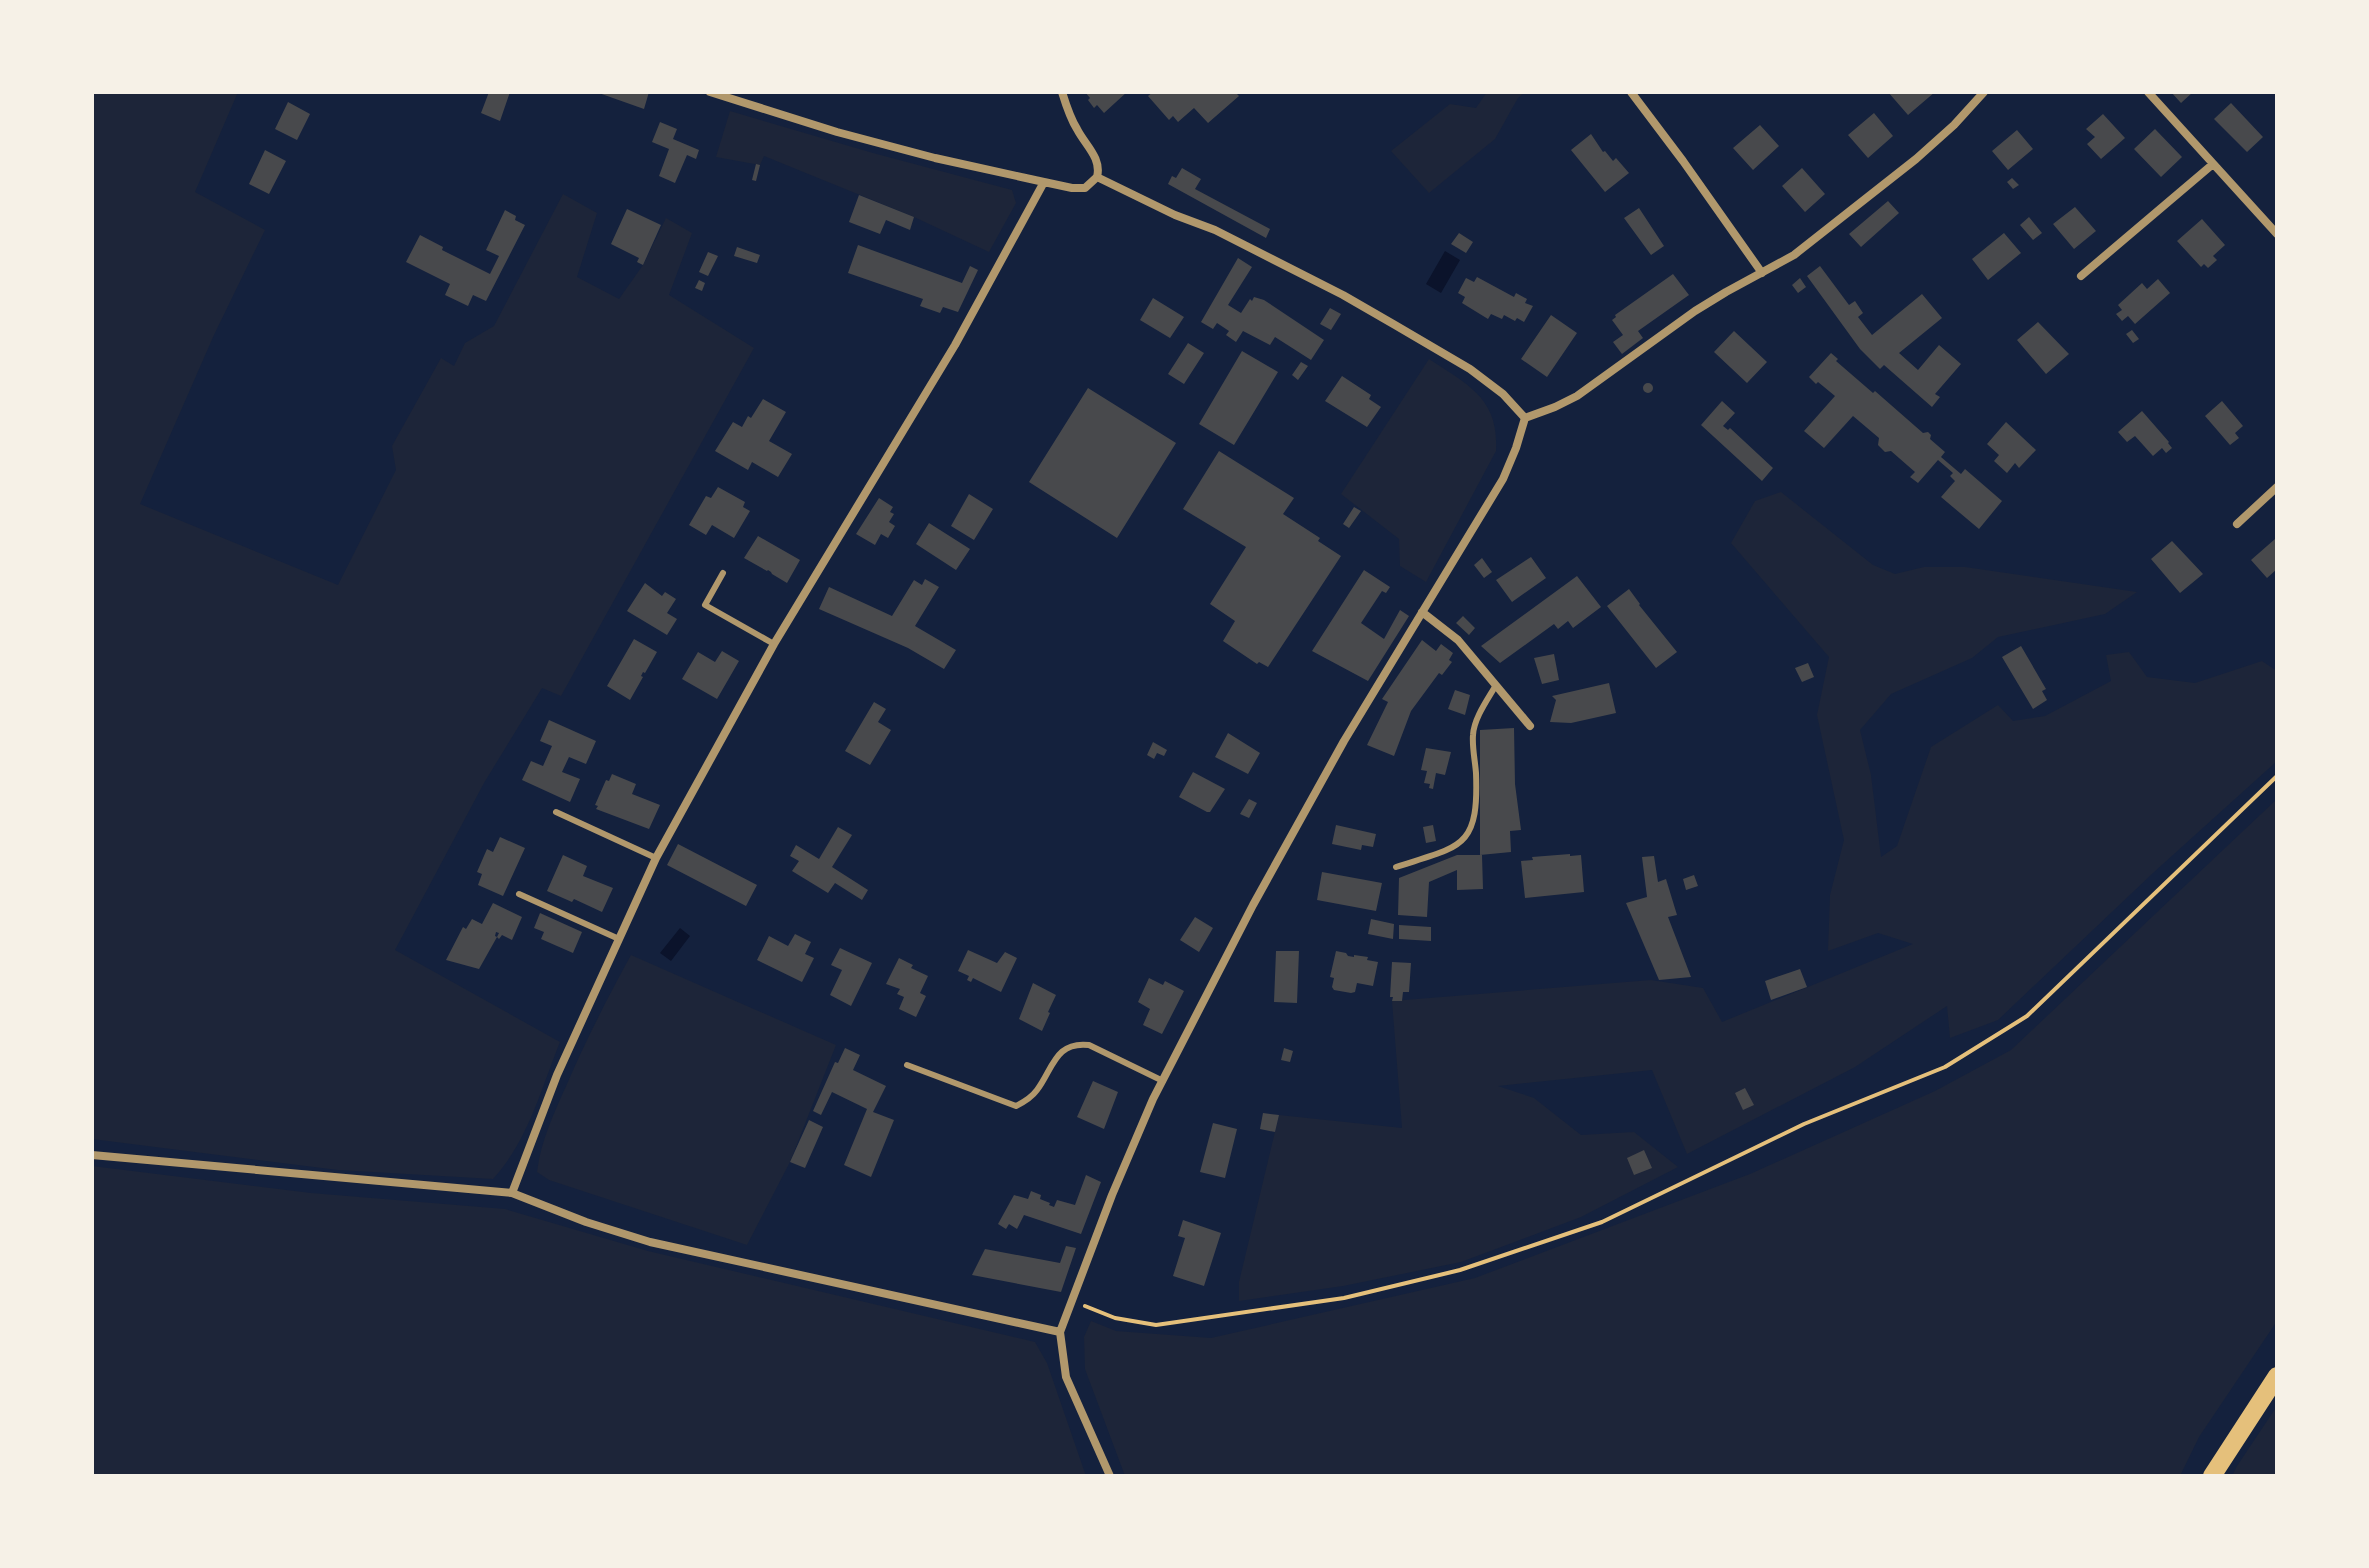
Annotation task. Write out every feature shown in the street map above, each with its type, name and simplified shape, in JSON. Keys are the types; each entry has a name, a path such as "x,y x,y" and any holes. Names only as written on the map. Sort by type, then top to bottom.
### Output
{"main road":[{"path":"2212,1476 2277,1376"}],"street":[{"path":"710,92 837,132 935,158 1072,188 1085,188 1097,177 1098,162 1077,129 1062,92"},
{"path":"1631,92 1762,273"},
{"path":"1525,418 1577,396 1695,311 1794,255 1871,196 1954,125 1984,92"},
{"path":"2148,92 2277,234"},
{"path":"2081,276 2213,164"},
{"path":"1097,177 1175,215 1215,230 1343,295 1470,369 1503,394 1525,418"},
{"path":"512,1193 557,1075 656,858 774,644 955,345 1044,182"},
{"path":"1110,1476 1066,1377 1060,1332 1112,1195 1163,1081 1276,864 1344,741 1503,479 1525,418"},
{"path":"2237,524 2277,487"},
{"path":"1422,612 1458,640 1530,726"},
{"path":"92,1155 512,1193 586,1222 650,1242 1060,1332"}],"lane":[{"path":"723,573 705,605 774,644"},
{"path":"1396,867 1457,846 1471,831 1476,815 1473,733 1496,685"},
{"path":"556,812 656,858"},
{"path":"519,894 619,939"},
{"path":"907,1065 1016,1106 1037,1090 1053,1060 1078,1044 1089,1045 1163,1081"}],"path":[{"path":"1071,1301 1115,1318 1156,1325 1216,1318 1344,1298 1460,1270 1602,1222 1804,1124 1945,1067 2027,1016 2277,776"}],"shaded area":[{"path":"92,92 238,92 195,192 265,230 214,335 140,504 338,585 396,470 392,446 441,358 454,366 465,343 494,326 563,194 597,213 577,277 619,299 643,265 666,218 692,233 669,295 754,348 561,696 542,688 484,783 395,950 560,1042 525,1131 493,1179 338,1170 92,1139"},
{"path":"1487,92 1525,92 1518,98 1495,139 1429,193 1391,151 1450,104 1476,108"},
{"path":"730,111 1012,190 1016,203 989,252 914,217 764,156 760,165 716,157"},
{"path":"1445,251 1460,260 1441,293 1426,284"},
{"path":"1429,359 1468,386 1486,405 1496,433 1496,451 1426,582 1400,566 1399,539 1341,494"},
{"path":"1781,492 1873,565 1895,574 1924,567 1965,567 2137,592 2105,614 1998,637 1972,658 1891,694 1860,730 1871,775 1881,857 1897,846 1931,747 1998,705 2013,721 2045,716 2111,681 2106,655 2129,652 2147,677 2195,683 2262,661 2277,671 2277,761 1998,1020 1950,1038 1947,1006 1855,1067 1687,1154 1652,1070 1498,1086 1534,1098 1581,1135 1634,1132 1678,1167 1581,1217 1461,1262 1343,1286 1239,1301 1239,1282 1279,1115 1402,1128 1392,1001 1651,980 1703,988 1722,1022 1913,944 1878,933 1828,951 1830,895 1844,840 1817,715 1829,657 1731,543 1755,501"},
{"path":"2277,799 2277,1321 2199,1437 2180,1476 1125,1476 1085,1369 1084,1337 1091,1321 1116,1331 1211,1338 1475,1278 1750,1174 1935,1091 2011,1050"},
{"path":"680,928 690,936 671,961 660,953"},
{"path":"631,955 836,1045 790,1162 747,1245 549,1180 537,1172 557,1105"},
{"path":"92,1166 311,1193 505,1209 648,1251 1035,1342 1047,1363 1086,1476 92,1476"},
{"path":"2277,1406 2277,1476 2232,1476 2237,1466"}],"building":[{"path":"489,92 510,92 500,121 481,113"},
{"path":"596,92 649,92 644,109"},
{"path":"1085,92 1127,92 1104,113 1097,105 1094,108"},
{"path":"1153,92 1235,92 1239,96 1208,123 1194,108 1178,122 1173,116 1169,120 1148,96"},
{"path":"1888,92 1935,92 1908,115"},
{"path":"2171,92 2193,92 2181,103"},
{"path":"288,102 310,114 297,140 275,129"},
{"path":"2231,103 2263,137 2247,152 2214,119"},
{"path":"1874,113 1893,136 1868,158 1848,135"},
{"path":"2103,114 2125,138 2101,159 2087,144 2095,137 2086,129"},
{"path":"660,122 677,129 673,139 699,150 696,159 687,155 675,183 659,176 669,149 652,142"},
{"path":"1760,125 1779,146 1753,170 1733,148"},
{"path":"2155,129 2182,157 2161,177 2134,149"},
{"path":"2017,130 2033,149 2008,170 1992,151"},
{"path":"1591,134 1603,152 1613,161 1616,158 1629,173 1605,192 1571,150"},
{"path":"265,150 286,161 269,194 249,184"},
{"path":"756,164 760,165 756,181 752,180"},
{"path":"1182,168 1201,179 1195,189 1270,229 1266,238 1168,184"},
{"path":"1802,168 1825,194 1805,212 1782,186"},
{"path":"2012,178 2019,185 2013,189 2007,182"},
{"path":"859,195 914,217 910,230 886,220 880,234 849,222"},
{"path":"1888,201 1899,213 1861,247 1849,234"},
{"path":"2075,207 2096,231 2074,249 2053,224"},
{"path":"1639,208 1664,246 1651,255 1624,218"},
{"path":"627,209 661,225 643,265 637,262 639,258 611,244"},
{"path":"505,210 525,225 486,301 473,295 468,306 445,295 450,284 406,262 420,235 490,274 499,256 486,250"},
{"path":"2029,217 2042,233 2033,240 2020,225"},
{"path":"2202,219 2225,245 2213,256 2217,260 2208,268 2204,264 2201,267 2177,241"},
{"path":"1459,233 1473,242 1466,253 1451,244"},
{"path":"2004,233 2021,253 1988,280 1972,259"},
{"path":"858,245 962,283 970,266 978,270 958,312 943,307 940,313 920,306 923,299 848,273"},
{"path":"737,247 760,255 757,263 734,256"},
{"path":"708,252 718,256 708,276 699,272"},
{"path":"1238,258 1252,267 1228,305 1241,313 1250,299 1264,300 1324,340 1311,360 1275,337 1270,345 1243,331 1236,342 1226,335 1229,331 1217,323 1213,329 1201,322"},
{"path":"1820,266 1849,305 1855,301 1863,313 1858,317 1872,335 1922,294 1942,318 1899,353 1918,370 1939,345 1961,364 1935,394 1940,397 1932,407 1884,365 1880,369 1860,349 1807,276"},
{"path":"1673,274 1689,295 1638,331 1643,338 1622,354 1613,342 1623,335 1612,320 1615,315"},
{"path":"1477,277 1514,297 1516,293 1527,299 1525,303 1533,306 1524,322 1504,315 1502,319 1491,314 1488,319 1462,303 1465,297 1458,293 1466,278 1474,282"},
{"path":"1800,278 1806,287 1798,293 1792,285"},
{"path":"2158,279 2170,293 2135,324 2128,316 2122,321 2116,314 2122,310 2118,305 2142,283 2147,289"},
{"path":"699,280 705,283 702,291 695,288"},
{"path":"1153,298 1184,317 1170,338 1140,320"},
{"path":"1330,308 1341,314 1331,330 1320,324"},
{"path":"1551,315 1577,333 1547,377 1521,359"},
{"path":"2038,322 2069,354 2046,374 2017,340"},
{"path":"2132,330 2139,339 2133,343 2126,334"},
{"path":"1734,331 1767,362 1747,383 1714,352"},
{"path":"1188,343 1204,353 1184,384 1168,374"},
{"path":"1242,351 1278,372 1234,445 1199,424"},
{"path":"1831,353 1873,393 1875,391 1923,433 1928,432 1930,439 1945,452 1941,457 1961,474 1965,469 2002,501 1979,529 1941,497 1955,481 1950,476 1953,473 1938,460 1918,483 1910,477 1915,472 1891,451 1885,452 1878,445 1879,438 1853,416 1824,448 1804,431 1835,396 1809,377"},
{"path":"1301,362 1308,366 1298,380 1292,375"},
{"path":"1342,376 1371,395 1369,399 1381,407 1367,427 1325,401"},
{"path":"1648,383 1653,388 1648,393 1643,388"},
{"path":"1088,388 1176,443 1117,538 1029,482"},
{"path":"763,399 786,412 769,441 792,454 778,477 752,462 748,470 715,451 733,422 742,427"},
{"path":"1722,401 1735,413 1723,426 1728,430 1730,428 1773,468 1762,481 1701,425"},
{"path":"2222,401 2243,426 2235,433 2239,438 2230,445 2205,416"},
{"path":"2142,411 2169,442 2172,448 2166,453 2162,448 2153,456 2135,436 2127,442 2118,432"},
{"path":"2006,422 2036,450 2019,468 2015,463 2007,473 1994,461 1999,455 1987,444"},
{"path":"1219,451 1294,498 1283,514 1341,556 1268,667 1259,662 1257,664 1223,641 1235,621 1210,604 1246,547 1183,509"},
{"path":"718,487 745,502 743,507 750,511 734,538 712,525 706,535 689,525 706,496 711,498"},
{"path":"969,494 993,509 974,540 951,526"},
{"path":"879,498 893,507 890,512 894,514 889,522 895,526 888,538 881,534 875,545 856,534"},
{"path":"1354,507 1361,511 1349,528 1343,524"},
{"path":"929,523 970,549 956,570 916,544"},
{"path":"758,536 800,560 787,583 744,558"},
{"path":"2275,539 2277,569 2267,578 2251,560"},
{"path":"2172,541 2203,574 2180,593 2151,559"},
{"path":"1531,557 1546,578 1512,602 1496,580"},
{"path":"1482,558 1492,572 1484,578 1474,565"},
{"path":"1364,570 1390,587 1386,593 1382,591 1361,623 1384,639 1400,610 1409,616 1368,681 1312,651"},
{"path":"1577,576 1601,607 1573,628 1568,621 1558,629 1554,624 1500,663 1481,646"},
{"path":"925,579 939,587 915,626 956,650 944,669 908,648 819,609 829,587 892,616 914,580 922,585"},
{"path":"645,583 662,596 665,592 676,599 667,613 677,619 667,635 627,611"},
{"path":"1629,589 1677,652 1656,668 1607,606"},
{"path":"1463,616 1475,628 1469,635 1456,623"},
{"path":"634,639 657,652 630,700 607,686"},
{"path":"1422,640 1436,651 1441,644 1453,653 1449,660 1452,662 1442,675 1439,673 1411,711 1394,756 1367,745 1388,702 1382,699"},
{"path":"2021,646 2046,689 2042,691 2047,700 2033,709 2002,657"},
{"path":"722,651 739,661 717,699 682,679 698,652 715,662"},
{"path":"1554,654 1559,680 1542,684 1534,658"},
{"path":"1808,663 1814,677 1802,682 1795,668"},
{"path":"1609,683 1616,713 1571,723 1550,722 1556,700 1552,696"},
{"path":"1455,690 1470,695 1465,715 1448,709"},
{"path":"874,702 886,709 878,722 891,730 870,765 845,751"},
{"path":"549,720 596,741 586,764 569,757 562,772 580,779 570,802 522,780 531,761 543,766 552,746 540,741"},
{"path":"1514,728 1515,784 1521,830 1510,831 1511,852 1480,855 1480,730"},
{"path":"1228,733 1260,753 1248,774 1215,757"},
{"path":"1153,742 1167,750 1164,756 1157,753 1154,759 1147,755"},
{"path":"1426,748 1451,752 1445,775 1436,773 1433,789 1429,788 1430,784 1424,783 1427,771 1421,770"},
{"path":"1193,772 1225,789 1210,812 1179,797"},
{"path":"612,774 636,784 632,794 660,805 649,829 596,809 606,780 609,781"},
{"path":"1249,799 1257,803 1249,818 1240,814"},
{"path":"1336,825 1376,834 1373,847 1362,845 1361,850 1332,844"},
{"path":"1433,825 1436,841 1426,843 1423,827"},
{"path":"838,827 852,835 832,867 868,890 862,900 835,883 828,893 792,871 799,861 790,856 796,845 819,859"},
{"path":"500,837 525,848 503,896 478,885 482,874 477,872 487,849 493,852"},
{"path":"678,844 757,885 746,906 667,865"},
{"path":"563,855 587,866 583,876 613,888 602,912 547,891"},
{"path":"1457,855 1482,855 1483,889 1457,890 1457,870 1429,882 1427,917 1398,915 1399,878"},
{"path":"1581,855 1584,892 1525,898 1521,861 1533,860 1532,857"},
{"path":"1654,856 1658,882 1666,879 1677,915 1668,917 1691,977 1659,980 1626,903 1647,897 1642,857"},
{"path":"1322,872 1382,883 1376,911 1317,900"},
{"path":"1694,875 1698,886 1686,890 1683,879"},
{"path":"493,903 522,917 512,940 502,935 499,939 497,937 479,969 446,960 463,927 466,929 472,919 482,924"},
{"path":"540,913 582,932 573,953 541,939 544,932 534,928"},
{"path":"1195,917 1213,928 1199,952 1180,940"},
{"path":"1371,919 1394,924 1393,939 1368,934"},
{"path":"1399,925 1431,927 1431,941 1399,939"},
{"path":"795,934 811,942 805,954 814,958 802,982 757,960 769,936 788,946"},
{"path":"840,948 872,963 851,1006 830,995 842,970 831,965"},
{"path":"968,950 997,963 1005,952 1017,958 1001,992 973,978 971,982 967,980 969,976 958,971"},
{"path":"1276,951 1299,951 1297,1003 1274,1002"},
{"path":"1336,951 1378,962 1373,986 1357,983 1355,992 1351,993 1334,990 1334,978 1330,977"},
{"path":"899,958 928,976 920,993 926,996 916,1017 899,1009 904,997 897,994 900,989 886,984"},
{"path":"1392,962 1411,963 1409,992 1403,992 1402,1001 1392,1001 1393,997 1390,997"},
{"path":"1800,969 1807,987 1771,1000 1765,981"},
{"path":"1149,978 1163,985 1165,981 1184,991 1162,1034 1143,1025 1150,1009 1138,1002"},
{"path":"1033,983 1056,995 1042,1031 1019,1019"},
{"path":"845,1048 860,1055 853,1070 886,1086 873,1112 894,1120 871,1177 844,1165 867,1109 832,1092 821,1115 813,1111 835,1062 838,1063"},
{"path":"1284,1048 1293,1051 1290,1062 1281,1060"},
{"path":"1093,1081 1118,1092 1104,1129 1077,1117"},
{"path":"1745,1088 1754,1105 1743,1110 1735,1093"},
{"path":"1263,1113 1279,1115 1275,1132 1260,1129"},
{"path":"809,1120 823,1127 805,1168 790,1162"},
{"path":"1213,1123 1237,1129 1225,1178 1200,1172"},
{"path":"1644,1150 1652,1168 1634,1175 1627,1158"},
{"path":"1086,1175 1101,1182 1081,1234 1024,1215 1017,1229 1009,1224 1006,1229 998,1224 1014,1195 1028,1199 1031,1191 1041,1195 1040,1199 1054,1207 1057,1200 1075,1205"},
{"path":"1183,1220 1221,1233 1204,1286 1173,1276 1185,1238 1178,1236"},
{"path":"1066,1246 1076,1248 1061,1292 972,1275 985,1249 1060,1263"}]}
